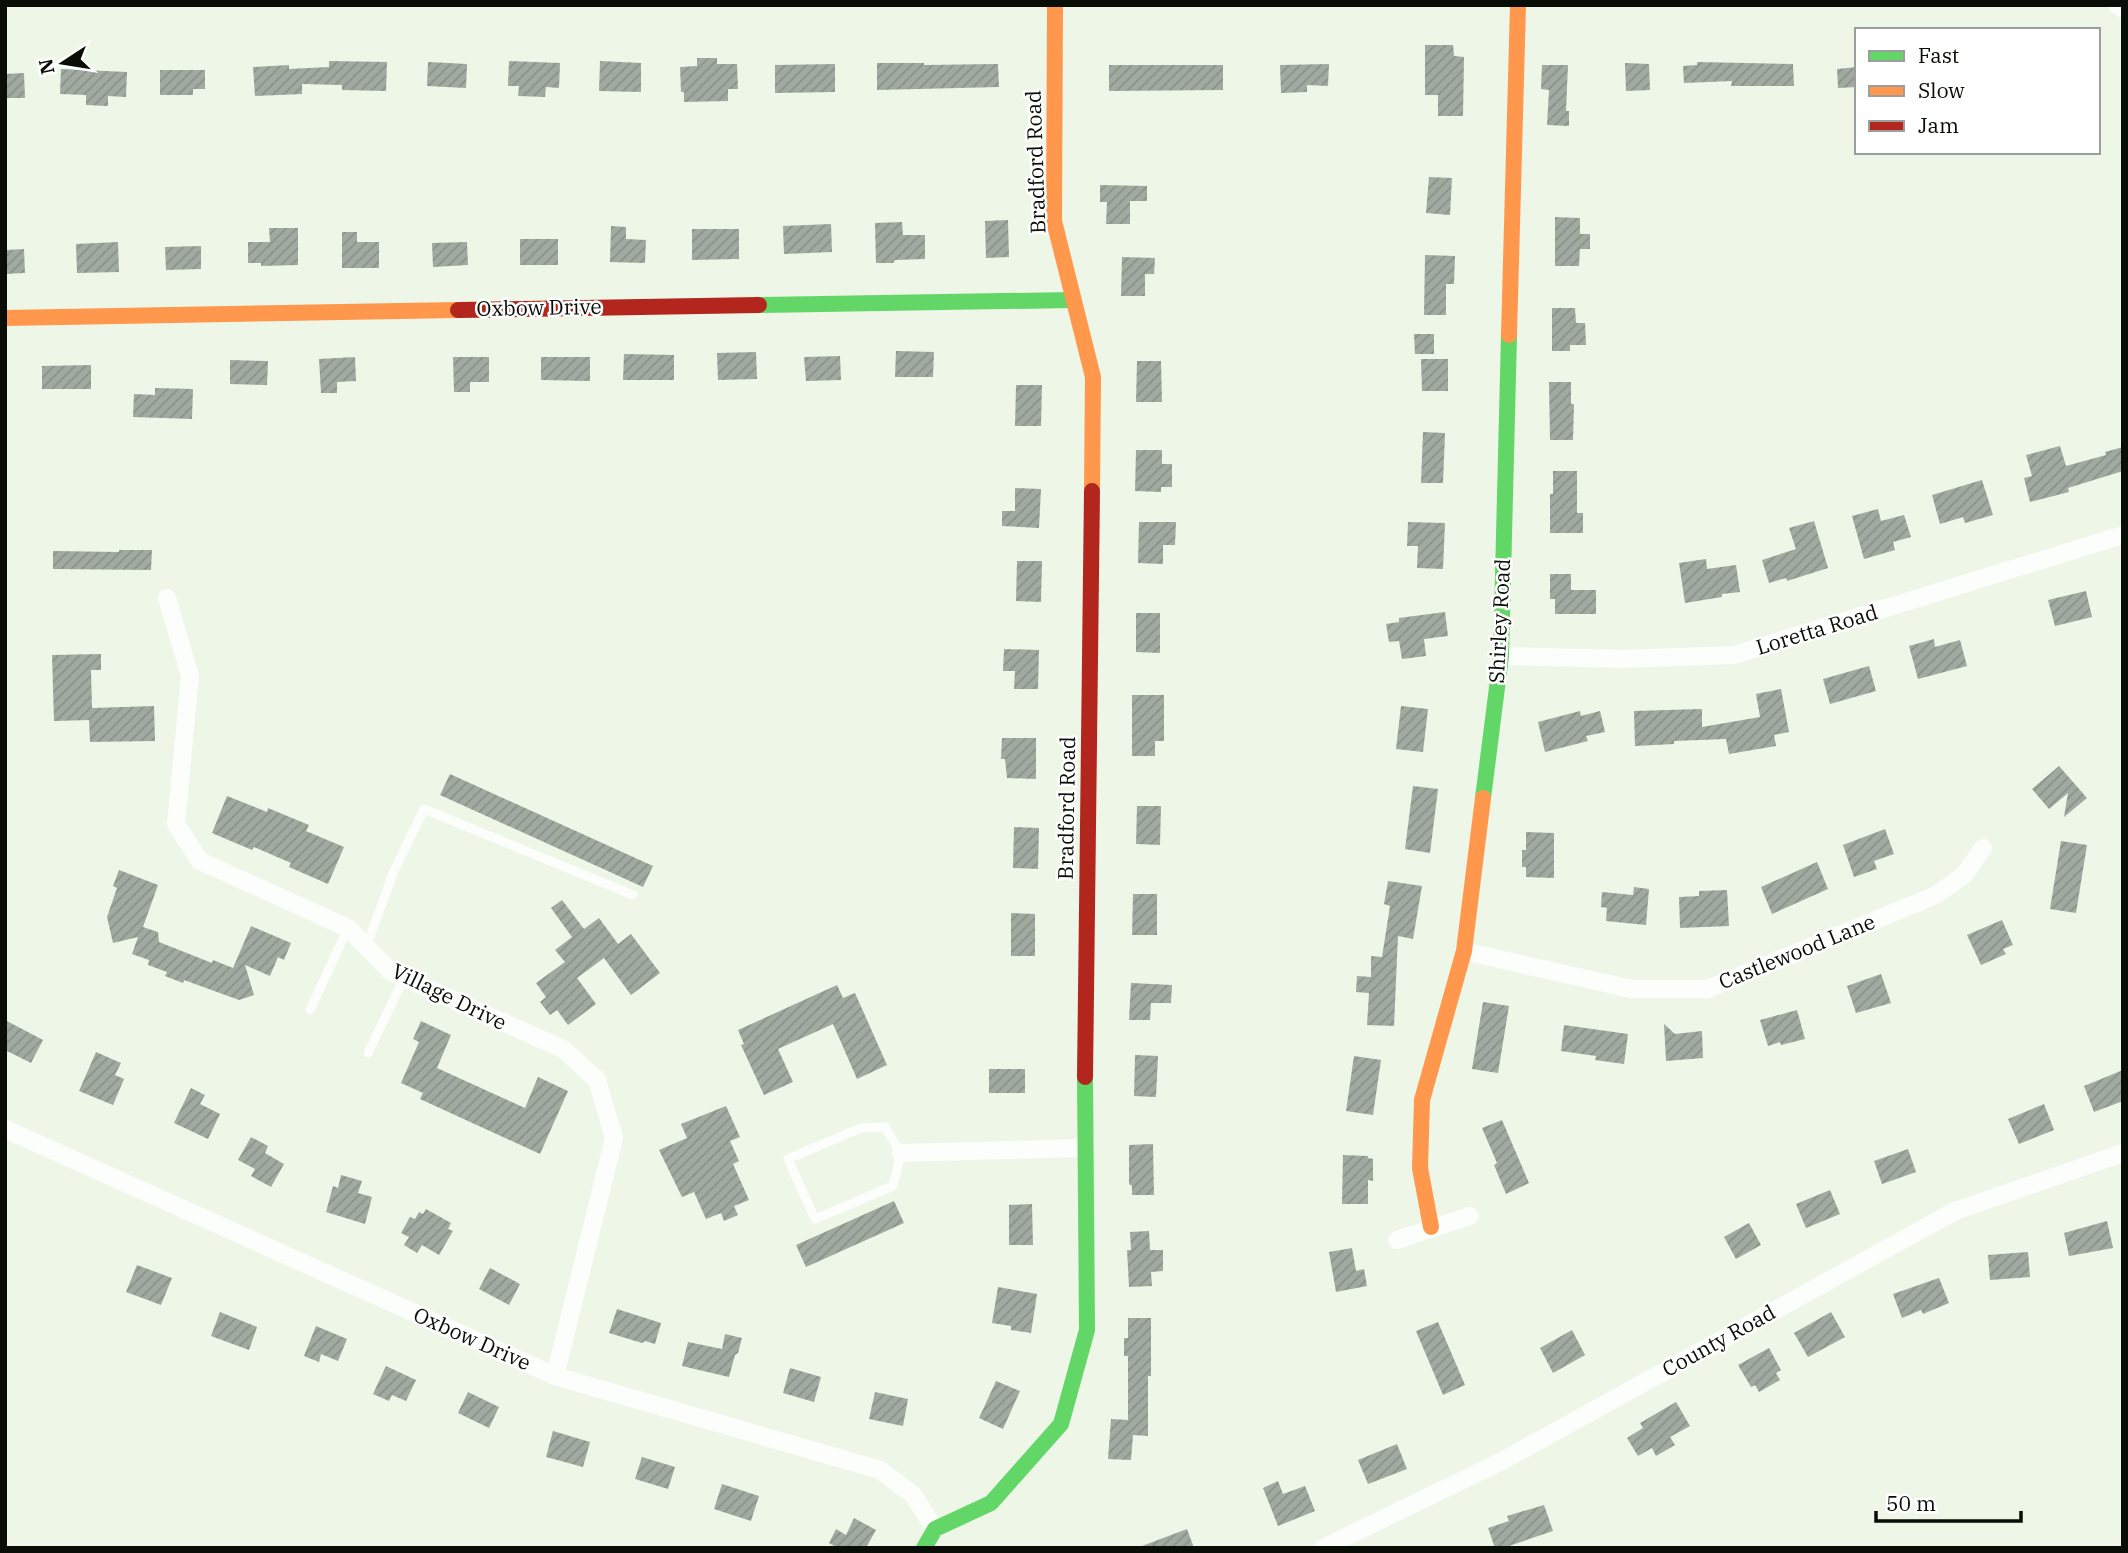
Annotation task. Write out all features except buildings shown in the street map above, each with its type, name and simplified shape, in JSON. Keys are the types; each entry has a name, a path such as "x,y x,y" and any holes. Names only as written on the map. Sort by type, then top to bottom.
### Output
{"street":[{"name":"Bradford Road","path":"935,1529 991,1503 1061,1424 1087,1330 1084,1148 1093,377 1054,221 1055,5"},
{"name":"Shirley Road","path":"1431,1227 1420,1168 1422,1100 1464,951 1501,656 1518,5"},
{"path":"2116,5 2123,9"},
{"name":"Oxbow Drive","path":"5,317 1072,300"},
{"name":"Loretta Road","path":"1501,656 1622,659 1734,655 2123,535"},
{"name":"Village Drive","path":"167,598 190,676 176,824 200,861 348,928 391,972 563,1049 597,1080 614,1138 555,1376"},
{"name":"Castlewood Lane","path":"1464,951 1631,989 1708,989 1936,895 1964,875 1983,848"},
{"name":"Oxbow Drive","path":"5,1129 555,1376 880,1470 913,1495 935,1529"},
{"path":"901,1153 1084,1148"},
{"name":"County Road","path":"1323,1548 1502,1461 1955,1211 2123,1153"},
{"path":"1397,1240 1470,1216"},
{"path":"924,1548 935,1529"}],"lane":[{"path":"366,947 394,871 424,809 633,895"},
{"path":"310,1010 348,928"},
{"path":"368,1054 404,978"},
{"path":"885,1127 901,1153 893,1186 815,1219 788,1159 861,1128 885,1127"}],"traffic: fast":[{"path":"759,305 1072,300"},
{"path":"1483,798 1501,656 1509,335"},
{"path":"924,1548 935,1529 991,1503 1061,1424 1087,1330 1085,1077"}],"traffic: slow":[{"path":"1055,5 1054,221 1093,377 1092,491"},
{"path":"1509,335 1518,5"},
{"path":"5,318 458,310"},
{"path":"1431,1227 1420,1168 1422,1100 1464,951 1483,798"}],"traffic: jam":[{"path":"458,310 759,305"},
{"path":"1085,1077 1092,491"}]}
